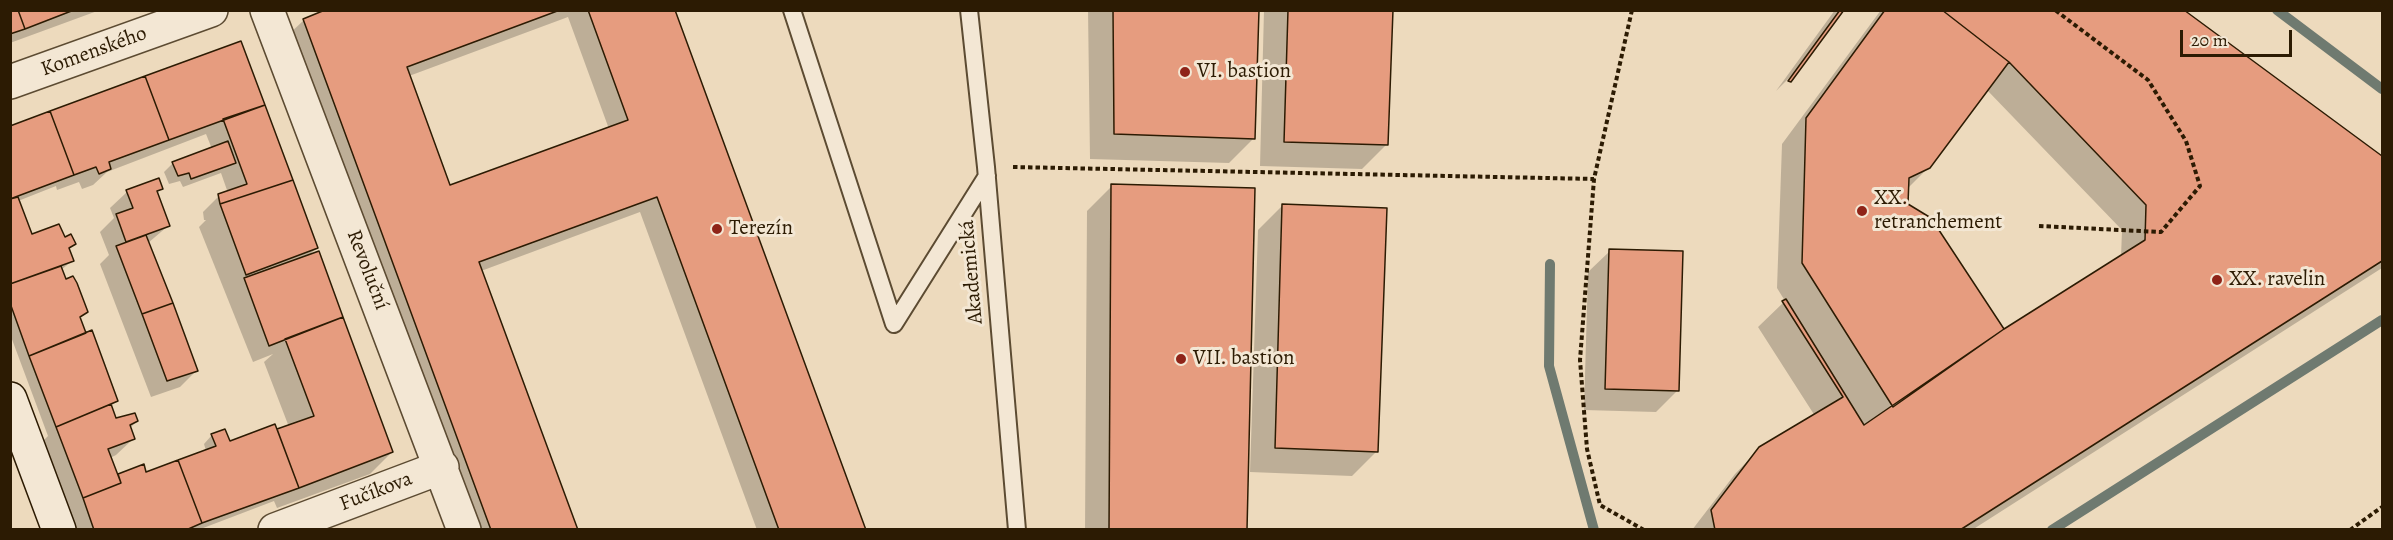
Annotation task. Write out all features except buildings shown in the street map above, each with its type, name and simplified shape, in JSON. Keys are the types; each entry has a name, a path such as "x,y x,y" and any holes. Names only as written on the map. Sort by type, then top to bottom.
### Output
{"street":[{"name":"Komenského","path":"10,82 211,10"},
{"name":"Revoluční","path":"267,10 464,530"},
{"path":"10,399 59,530"},
{"name":"Fučíkova","path":"275,530 442,467"}],"lane":[{"path":"792,10 894,324 987,172"},
{"name":"Akademická","path":"969,10 987,172 1017,530"}],"path":[{"path":"1632,10 1594,179 1580,360 1587,449 1600,505 1644,530"},
{"path":"2040,225 2162,231 2200,186 2186,141 2148,80 2055,10"},
{"path":"987,172 1594,179"},
{"path":"2350,530 2382,507"}],"waterway":[{"path":"2277,10 2382,89"},
{"path":"1550,264 1549,366 1594,530"},
{"path":"2052,530 2382,320"}],"place":[{"name":"VI. bastion","path":"1185,72"},
{"name":"XX. retranchement","path":"1862,211"},
{"name":"Terezín","path":"717,229"},
{"name":"XX. ravelin","path":"2217,280"},
{"name":"VII. bastion","path":"1181,359"}]}
